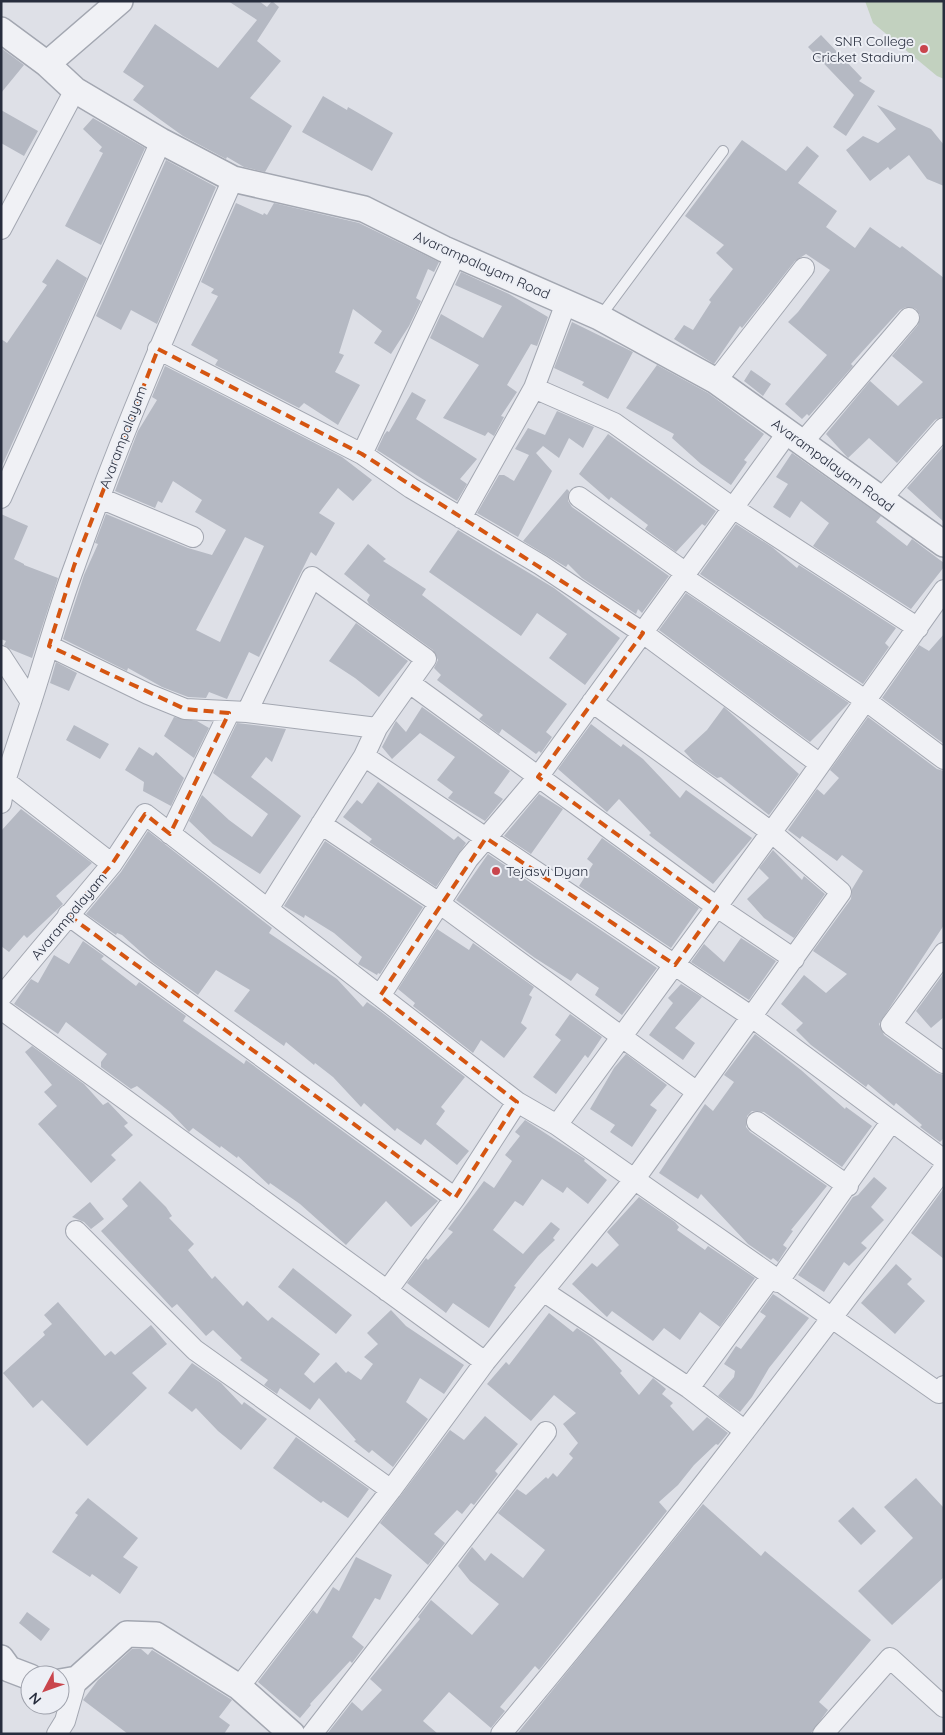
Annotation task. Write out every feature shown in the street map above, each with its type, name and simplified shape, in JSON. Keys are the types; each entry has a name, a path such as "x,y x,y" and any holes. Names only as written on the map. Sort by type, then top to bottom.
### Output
{"street":[{"path":"47,64 120,1"},
{"name":"Avarampalayam Road","path":"1,30 47,64 75,90 161,141 233,179 364,209 456,254 599,318 716,381 944,544"},
{"path":"1,229 75,90"},
{"path":"1,498 161,141"},
{"name":"Avarampalayam","path":"4,989 112,864 3,780 50,646 74,566 100,498 158,349 233,179"},
{"path":"362,454 456,254"},
{"path":"716,381 804,268"},
{"path":"460,518 534,388 566,303"},
{"path":"380,996 468,859 538,777 733,508 795,437 909,318"},
{"path":"158,349 362,454 460,518 541,565 643,633 820,764"},
{"path":"534,388 614,423 733,508 918,628"},
{"path":"881,499 944,428"},
{"path":"579,497 684,575 865,700 944,759"},
{"path":"100,498 193,537"},
{"path":"170,834 312,577 426,659 411,684 377,728 364,756 268,909"},
{"path":"557,1125 717,907 944,590"},
{"path":"50,646 148,694 185,709 377,728"},
{"path":"1,656 31,702"},
{"path":"411,684 717,907 794,959"},
{"path":"239,1687 391,1490 485,1362 634,1180 841,892 771,832 592,702"},
{"path":"364,756 752,1016 944,1160"},
{"path":"1,804 3,780"},
{"path":"112,864 144,814 517,1102 557,1125 831,1319 942,1392"},
{"path":"321,824 439,903 697,1092"},
{"path":"68,916 455,1198"},
{"path":"944,953 891,1025 944,1063"},
{"path":"1,1009 152,1117 485,1362"},
{"path":"387,1291 455,1198 517,1102"},
{"path":"757,1122 848,1186"},
{"path":"689,1388 848,1186 891,1122"},
{"path":"501,1734 745,1431 944,1168"},
{"path":"76,1231 195,1350 391,1490"},
{"path":"543,1291 689,1388 745,1431"},
{"path":"312,1734 546,1432"},
{"path":"70,1679 127,1634 156,1635 239,1687 287,1733"},
{"path":"1,1658 9,1669 20,1673"},
{"path":"823,1734 890,1658 944,1707"},
{"path":"57,1734 65,1721 65,1715"}],"lane":[{"path":"599,318 723,151"}],"highlighted area":[{"path":"158,349 362,454 643,633 538,777 717,907 675,965 486,838 380,996 517,1102 455,1198 68,915 112,864 145,814 170,834 229,713 185,709 49,646 74,566"}],"green space":[{"name":"SNR College Cricket Stadium","path":"865,1 944,1 944,79 937,76 873,23"}],"building":[{"path":"228,1 259,1 267,7 272,1 279,7 257,41 281,61 250,98 292,126 265,172 244,167 183,136 133,100 144,86 123,72 155,24 218,68 257,20"},
{"path":"821,35 862,78 859,81 875,91 846,136 833,127 854,95 808,47"},
{"path":"1,48 24,65 1,93"},
{"path":"323,96 347,110 348,107 393,133 372,171 302,132"},
{"path":"877,105 931,129 944,145 944,186 927,179 909,155 890,170 888,167 870,181 846,150 863,136 878,143 896,129"},
{"path":"1,110 38,131 24,156 1,143"},
{"path":"93,118 145,148 101,245 65,226 103,153 99,151 102,147 83,129"},
{"path":"742,140 786,171 807,146 819,156 798,183 837,211 826,227 855,248 870,227 900,248 902,246 944,278 944,416 935,420 897,463 869,438 848,458 826,434 870,381 898,406 923,382 892,356 918,325 920,315 916,309 906,307 900,310 851,364 853,366 809,416 807,414 802,419 785,404 827,355 788,322 830,270 806,254 795,261 742,328 740,326 714,364 674,339 684,325 693,330 711,302 709,300 733,269 716,253 724,245 685,216"},
{"path":"166,160 216,187 157,324 131,310 121,330 96,316"},
{"path":"236,203 263,215 264,213 267,215 274,203 359,223 439,262 434,272 428,269 416,298 421,301 409,326 391,354 374,343 382,331 353,309 339,353 344,355 335,372 360,385 338,425 304,403 299,408 215,365 218,360 191,345 218,296 211,293 214,289 201,282"},
{"path":"57,259 87,278 1,468 1,339 7,343 47,285 42,282"},
{"path":"461,272 509,294 548,317 537,346 531,344 507,385 517,392 501,416 504,417 494,436 488,432 485,436 443,418 479,365 430,338 441,314 483,338 502,306 455,285"},
{"path":"572,322 633,352 608,399 582,385 584,382 554,368"},
{"path":"657,365 708,393 764,434 744,460 747,462 731,485 701,464 672,438 674,434 626,408"},
{"path":"165,366 342,457 372,480 353,501 338,488 319,513 335,523 316,556 311,552 259,657 249,652 227,699 209,692 206,698 188,697 162,687 128,668 127,671 63,639 84,575 98,544 95,543 106,514 188,548 212,555 226,530 195,512 202,500 173,481 162,503 158,501 155,508 115,491 138,431 157,400 152,397","holes":["245,537 264,546 220,642 196,630"]},
{"path":"751,370 771,384 763,396 744,381"},
{"path":"412,392 426,400 416,419 477,459 460,479 467,484 457,501 377,450 384,435 387,431 389,432"},
{"path":"557,411 594,427 583,448 569,438 559,458 543,446 536,453 552,471 518,537 477,513 499,475 504,475 514,481 529,455 515,449 528,428 545,435"},
{"path":"608,434 716,511 705,526 702,524 676,552 645,529 648,525 611,497 609,500 579,474"},
{"path":"944,446 944,522 907,488"},
{"path":"792,453 881,516 876,522 907,546 912,539 944,563 944,567 911,609 813,546 829,523 801,501 790,518 773,507 788,484 776,477"},
{"path":"567,489 569,491 568,501 572,507 669,576 642,613 638,609 636,614 582,578 568,564 566,567 523,541"},
{"path":"1,514 28,526 14,559 24,565 58,578 32,658 10,649 4,645 6,641 1,639"},
{"path":"736,524 772,547 797,568 799,565 896,628 885,643 889,647 863,684 700,574"},
{"path":"458,530 554,588 620,638 585,685 549,658 567,634 537,613 521,636 429,572"},
{"path":"368,544 386,559 383,561 426,589 422,595 567,704 546,732 552,737 541,753 539,751 536,754 502,729 499,734 479,719 483,715 437,680 441,675 434,668 438,660 433,650 369,604 367,600 370,595 344,574"},
{"path":"686,593 849,703 810,742 659,630"},
{"path":"356,623 408,661 379,697 329,661"},
{"path":"944,634 944,744 882,698 919,645 929,651"},
{"path":"56,662 77,673 69,691 50,683"},
{"path":"422,707 510,771 494,793 503,799 485,821 448,798 453,792 437,780 455,757 420,733 392,759 382,747 396,721 406,732"},
{"path":"724,707 799,774 769,815 721,777 717,778 694,762 684,751 707,730"},
{"path":"174,717 197,721 209,728 194,758 164,736"},
{"path":"868,717 937,769 944,771 944,925 879,1024 884,1035 937,1073 944,1075 944,1138 940,1142 920,1127 922,1125 896,1103 894,1106 868,1084 866,1087 811,1045 796,1030 803,1023 781,1004 804,975 826,993 847,974 813,951 851,899 852,889 863,871 842,855 837,861 802,836 800,839 788,830 817,789 824,795 839,778 830,770"},
{"path":"237,723 286,729 272,762 266,757 251,777 301,816 260,874 213,844 189,821 202,795 229,820 252,837 268,814 213,773"},
{"path":"591,724 621,747 623,744 643,759 680,798 686,790 752,838 713,884 649,835 651,833 619,799 607,812 558,769"},
{"path":"74,725 109,744 100,759 66,740"},
{"path":"139,747 153,756 156,752 184,778 171,806 143,791 144,782 125,770"},
{"path":"378,782 454,840 458,836 466,843 436,887 369,842 372,839 343,817 357,800 362,804"},
{"path":"539,794 563,809 531,854 504,836"},
{"path":"21,809 92,863 56,896 63,904 27,938 24,935 9,952 1,946 1,831"},
{"path":"148,831 272,928 269,933 337,979 363,1007 367,1002 465,1077 441,1107 445,1111 436,1124 469,1151 457,1165 425,1139 421,1145 397,1128 395,1131 364,1103 361,1107 333,1077 315,1063 314,1065 286,1042 284,1046 234,1011 250,990 216,970 198,995 152,962 122,935 117,933 116,935 86,914 121,872"},
{"path":"602,838 699,908 671,948 579,886 593,864 587,859"},
{"path":"325,841 423,907 380,974 378,973 377,975 358,964 362,957 334,933 305,915 304,918 284,906"},
{"path":"773,850 802,880 804,876 825,894 794,938 764,918 747,899 769,878 759,868"},
{"path":"488,854 657,968 622,1015 595,995 599,988 577,973 571,981 535,958 456,900"},
{"path":"437,929 469,950 473,943 534,987 529,995 532,997 521,1023 527,1028 504,1058 481,1040 473,1053 413,1006 415,1003 398,989"},
{"path":"741,938 776,961 749,1000 691,962 704,944 724,962"},
{"path":"83,941 104,956 101,959 136,986 139,982 186,1016 183,1021 244,1064 246,1060 438,1201 411,1227 386,1201 346,1245 300,1204 270,1183 269,1185 238,1156 237,1158 221,1146 220,1148 193,1128 189,1132 170,1112 137,1086 131,1089 101,1067 101,1062 107,1054 66,1022 58,1034 14,1004 31,979 38,983 54,955 69,964"},
{"path":"944,973 944,1017 931,1028 916,1011"},
{"path":"681,984 702,997 675,1028 695,1043 683,1060 649,1035 673,1003 668,998"},
{"path":"570,1014 602,1037 588,1058 585,1055 556,1094 533,1077 561,1040 555,1035"},
{"path":"755,1034 801,1070 845,1109 846,1107 872,1126 842,1167 764,1112 752,1111 747,1116 746,1127 750,1132 827,1186 791,1230 793,1231 783,1245 787,1248 778,1262 773,1258 771,1260 748,1244 701,1194 698,1199 659,1173 705,1104 713,1111 734,1082 724,1075"},
{"path":"32,1046 84,1084 103,1105 108,1102 128,1123 124,1126 133,1135 111,1155 116,1160 91,1183 38,1124 57,1106 44,1092 52,1085 25,1052"},
{"path":"626,1054 667,1085 650,1105 657,1110 632,1147 610,1132 615,1125 590,1109 614,1068"},
{"path":"525,1120 585,1159 584,1161 607,1180 588,1204 567,1187 563,1193 542,1179 523,1206 515,1201 493,1230 523,1254 551,1222 560,1229 553,1238 555,1240 538,1256 514,1286 516,1287 489,1328 453,1303 446,1313 407,1283 426,1258 428,1260 453,1232 448,1229 484,1181 494,1188 512,1161 505,1155 520,1136 515,1132"},
{"path":"874,1177 887,1188 871,1207 884,1220 861,1243 867,1248 849,1266 844,1262 824,1292 798,1275 853,1197 858,1195"},
{"path":"140,1181 166,1207 172,1216 169,1218 194,1244 188,1250 212,1279 215,1276 243,1306 247,1301 268,1321 272,1317 320,1354 304,1374 314,1383 336,1362 346,1373 348,1371 361,1380 373,1364 364,1357 378,1344 367,1333 391,1310 406,1326 464,1365 444,1394 420,1378 406,1402 428,1419 393,1467 372,1450 369,1453 354,1441 356,1440 319,1398 310,1410 280,1388 277,1394 264,1385 268,1380 240,1360 242,1358 213,1330 206,1336 177,1304 172,1308 101,1231 128,1206 122,1199"},
{"path":"944,1188 944,1259 911,1233"},
{"path":"639,1197 675,1222 679,1227 677,1230 705,1250 708,1246 755,1278 720,1327 700,1312 680,1340 664,1328 653,1341 612,1311 607,1317 572,1284 592,1263 597,1267 619,1245 607,1232"},
{"path":"90,1202 104,1219 91,1229 84,1222 72,1217"},
{"path":"896,1264 912,1279 907,1284 925,1301 895,1334 861,1303"},
{"path":"293,1268 352,1315 336,1334 278,1287"},
{"path":"773,1294 809,1318 769,1368 752,1397 740,1412 718,1396 734,1377 735,1371 724,1364 736,1346 741,1349 766,1316 760,1312"},
{"path":"58,1302 105,1356 111,1351 115,1355 151,1325 167,1344 132,1373 147,1388 87,1446 42,1400 33,1408 3,1373 45,1335 43,1332 52,1324 44,1315"},
{"path":"549,1313 573,1332 577,1328 592,1338 622,1371 620,1373 639,1395 653,1378 666,1389 662,1394 673,1403 670,1406 693,1431 707,1417 728,1433 659,1502 667,1511 539,1670 535,1666 500,1707 505,1711 491,1728 449,1692 423,1721 438,1734 327,1734 352,1702 362,1711 382,1690 370,1679 420,1619 418,1617 431,1600 472,1635 499,1604 470,1581 458,1566 472,1547 485,1561 491,1553 523,1578 545,1550 498,1513 517,1489 526,1495 546,1477 548,1479 553,1473 557,1477 573,1458 569,1454 578,1443 563,1424 576,1413 554,1395 531,1421 487,1384 506,1362 509,1365"},
{"path":"192,1363 221,1383 242,1405 244,1402 267,1419 241,1450 218,1431 196,1408 192,1412 168,1393"},
{"path":"485,1416 518,1444 495,1471 498,1474 474,1505 471,1503 462,1514 457,1510 434,1534 445,1543 428,1565 380,1523 450,1430 464,1440"},
{"path":"296,1437 369,1489 348,1518 323,1501 321,1503 273,1468"},
{"path":"916,1478 944,1508 944,1577 892,1625 858,1591 913,1538 884,1507"},
{"path":"88,1498 138,1538 123,1557 138,1567 120,1594 92,1574 90,1577 52,1552 78,1515 75,1513"},
{"path":"703,1504 761,1556 765,1551 871,1640 819,1702 828,1710 811,1733 517,1734"},
{"path":"853,1507 876,1531 861,1545 838,1521"},
{"path":"356,1557 392,1575 380,1600 375,1598 352,1637 364,1647 352,1663 350,1661 310,1704 300,1718 258,1682 313,1610 317,1614 333,1587 339,1591"},
{"path":"27,1612 50,1629 41,1641 19,1623"},
{"path":"132,1649 141,1649 148,1655 152,1650 232,1700 219,1717 230,1725 224,1734 128,1734 83,1700 98,1680"}],"place":[{"name":"SNR College Cricket Stadium","path":"924,49"},
{"name":"Tejasvi Dyan","path":"496,871"}]}
